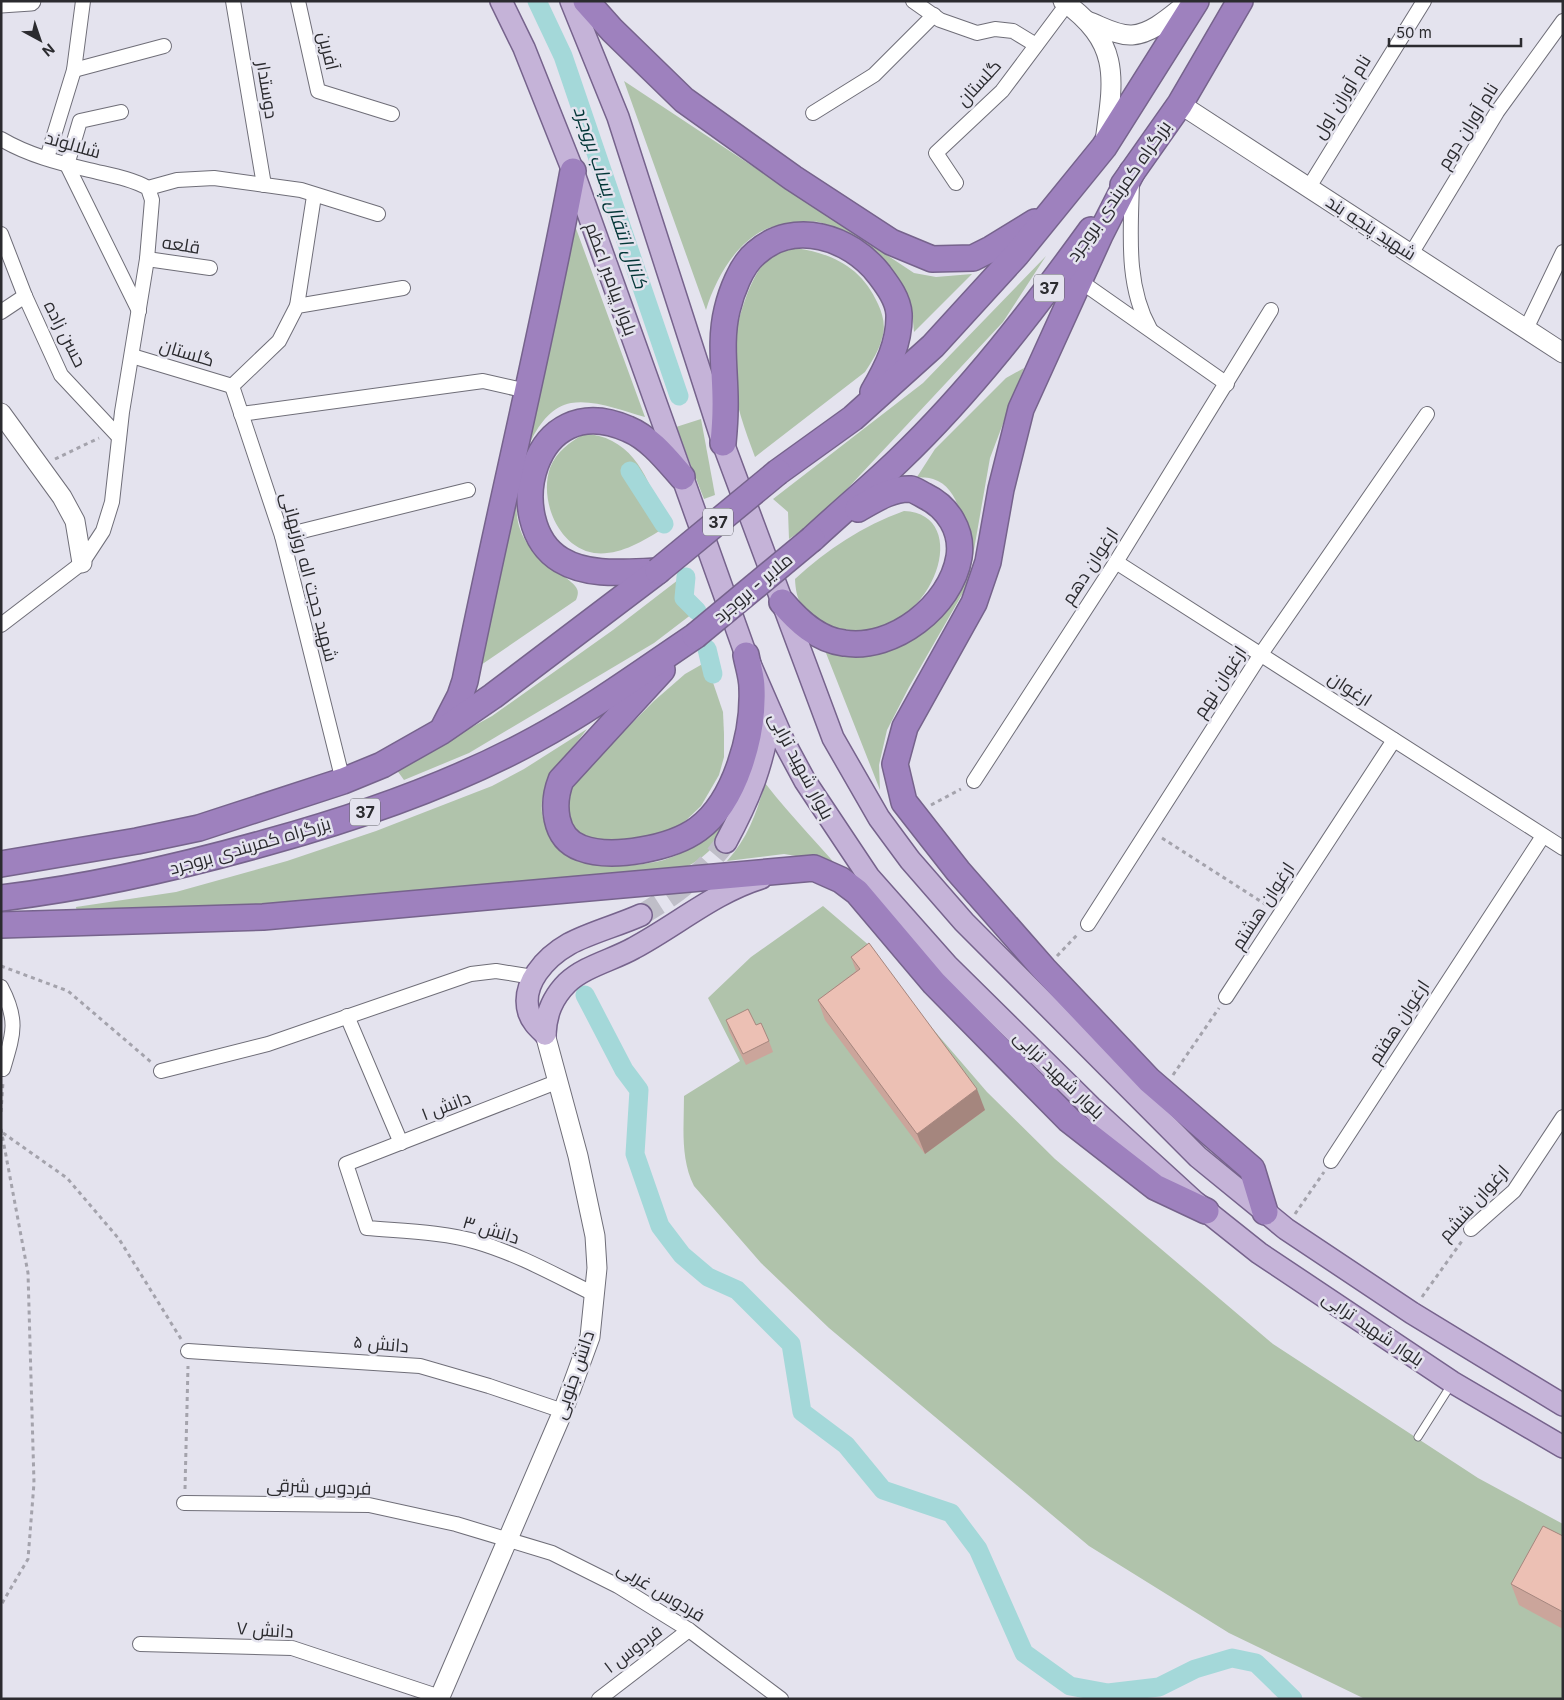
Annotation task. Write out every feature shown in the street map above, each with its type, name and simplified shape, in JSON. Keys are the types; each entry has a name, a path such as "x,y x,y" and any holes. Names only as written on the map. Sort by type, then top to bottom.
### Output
{"highway":[{"path":"586,1 612,30 684,100 793,178 891,242 912,252 932,259 973,258 991,249 1043,216 1075,184"},
{"name":"37","path":"658,571 778,472 853,418 933,346 1017,254 1104,147 1196,1"},
{"name":"بزرگراه کمربندی بروجرد","path":"812,539 900,459 971,383 1051,285 1180,104 1240,1"},
{"path":"442,731 460,696 464,681 555,271 573,171"},
{"path":"1132,172 1100,235 1021,409 1001,489 988,562 974,603 905,727 895,764 904,802 958,871 1044,969 1162,1091 1252,1169 1265,1212"},
{"path":"723,443 725,408 722,345 727,310 744,268 754,254 770,243 788,237 808,234 849,246 876,270 889,287 896,301 899,319 894,347 886,370 872,394 853,418"},
{"path":"658,571 604,572 578,568 550,552 535,526 532,510 532,481 535,466 546,443 557,432 574,422 596,421 629,429 647,441 682,477"},
{"path":"782,602 806,626 824,637 844,644 867,643 888,637 924,615 941,597 952,577 959,558 959,538 951,518 936,501 912,489 884,495 853,512 812,539"},
{"name":"ملایر - بروجرد","path":"695,636 812,539"},
{"name":"بزرگراه کمربندی بروجرد","path":"1,864 137,841 200,828 343,781 382,765 442,731 658,571"},
{"path":"695,636 560,780 555,801 558,824 567,838 581,848 630,851 675,842 699,828 717,808 731,786 750,732 752,686 746,655"},
{"name":"بزرگراه کمربندی بروجرد","path":"1,898 74,888 205,860 319,828 400,800 484,765 536,739 695,636"},
{"path":"1,925 263,917 805,867 821,870 841,880 857,892 934,983 1069,1120 1155,1187 1206,1211"}],"main road":[{"name":"بلوار پیامبر اعظم","path":"501,1 524,48 573,171 712,562"},
{"path":"571,1 618,118 723,443"},
{"name":"بلوار شهید ترابی","path":"723,443 833,738 879,818 910,860 1006,966 1184,1144 1265,1212 1286,1229 1412,1312 1563,1405"},
{"name":"بلوار شهید ترابی","path":"712,562 746,655 771,713 805,781 838,834 892,904 947,965 1091,1107 1206,1211 1259,1252 1452,1382 1563,1447"},
{"path":"726,842 746,806 758,776 766,748 771,713"},
{"path":"545,1034 548,1010 561,990 576,975 633,949 739,885 805,867"},
{"path":"545,1034 534,1023 529,1014 528,995 533,977 549,959 570,944 641,916"}],"street":[{"path":"1,3 31,1"},
{"path":"46,158 74,70 83,1"},
{"name":"دوستدار","path":"233,1 264,186"},
{"name":"آفرین","path":"298,1 318,91 392,114"},
{"path":"913,1 934,16 977,33 995,29 1012,31 1036,45"},
{"path":"1087,21 1121,34 1134,35 1160,23 1190,1"},
{"name":"نام آوران اول","path":"1309,188 1424,1"},
{"path":"1065,3 1087,21 1108,51 1111,63 1111,95 1104,147"},
{"name":"گلستان","path":"956,184 936,152 1002,91 1065,3"},
{"path":"813,113 874,75 934,16"},
{"name":"نام آوران دوم","path":"1411,254 1497,112 1563,21"},
{"path":"74,70 164,46"},
{"name":"شهید پنجه بند","path":"1180,104 1563,353"},
{"path":"121,112 80,121 67,165 138,311"},
{"name":"شلالوند","path":"1,139 14,147 67,165 142,185"},
{"path":"1132,172 1131,242 1133,281 1140,312 1153,334"},
{"path":"1,625 82,563 103,531 112,502 119,437 147,259 152,200 142,185 177,180 214,178 301,190 314,196 378,214"},
{"path":"232,386 280,341 296,306 314,196"},
{"name":"حسن زاده","path":"1,234 24,296 61,374 119,437"},
{"path":"1526,329 1563,252"},
{"name":"قلعه","path":"147,259 210,268"},
{"path":"1080,281 1153,334 1227,384"},
{"path":"296,306 403,288"},
{"path":"1,312 24,296"},
{"name":"ارغوان دهم","path":"974,781 1116,562 1271,310"},
{"name":"گلستان","path":"132,356 232,386"},
{"path":"241,414 483,381 528,390"},
{"name":"شهید حجت اله روزبهانی","path":"232,386 282,536 343,781"},
{"path":"1,413 62,497 75,521 82,563"},
{"name":"ارغوان نهم","path":"1088,924 1261,654 1427,414"},
{"path":"282,536 468,490"},
{"name":"ارغوان","path":"1116,562 1563,848"},
{"name":"ارغوان هشتم","path":"1226,997 1394,740"},
{"name":"ارغوان هفتم","path":"1331,1161 1543,836"},
{"path":"160,1071 268,1044 471,974 496,971 533,977"},
{"path":"1,987 11,1007 14,1034 3,1069"},
{"path":"347,1016 401,1143"},
{"name":"دانش جنوبی","path":"440,1698 563,1411 590,1337 598,1268 595,1236 587,1193 559,1081 545,1034"},
{"name":"دانش ۱","path":"367,1228 346,1164 559,1081"},
{"name":"ارغوان ششم","path":"1472,1229 1514,1191 1563,1117"},
{"name":"دانش ۳","path":"367,1228 414,1232 476,1242 530,1263 596,1295"},
{"name":"دانش ۵","path":"188,1351 420,1366 489,1386 563,1411"},
{"name":"فردوس شرقی","path":"184,1502 369,1505 456,1524 508,1540"},
{"name":"فردوس غربی","path":"508,1540 552,1553 618,1586 689,1630 781,1699"},
{"name":"فردوس ۱","path":"599,1699 689,1630"},
{"name":"دانش ۷","path":"140,1644 292,1648 440,1698"}],"lane":[{"path":"1418,1438 1452,1382"}],"path":[{"path":"41,467 95,438 119,437"},
{"path":"914,815 974,781"},
{"path":"1149,829 1280,914"},
{"path":"1044,969 1088,924"},
{"path":"1,966 68,991 160,1071"},
{"path":"1162,1091 1226,997"},
{"path":"1,1112 3,1069"},
{"path":"2,1131 67,1178 118,1239 188,1351 184,1502"},
{"path":"1,1605 28,1559 34,1483 28,1273 2,1131"},
{"path":"1286,1229 1331,1161"},
{"name":"ارغوان ششم","path":"1412,1312 1472,1229"}],"green space":[{"path":"624,81 914,273 936,277 972,274 914,332 911,307 907,296 890,269 866,248 842,231 818,222 803,222 769,228 745,243 721,275 706,310"},
{"path":"574,223 645,417 599,404 571,403 556,409 544,420 533,436 525,457"},
{"path":"796,248 823,254 855,272 864,281 878,304 884,329 881,343 865,372 755,457 735,395 732,373 734,343 743,306 757,273 767,260 777,252"},
{"path":"1046,256 1003,322 819,519 789,539 788,512 773,499 923,383"},
{"path":"1024,368 990,458 968,584 909,687 887,730 879,765 880,790 824,648 884,647 970,550 963,520 955,499 949,490 942,483 933,479 917,477 935,449 1006,378"},
{"path":"701,419 715,495 704,499 676,427"},
{"path":"584,434 601,437 616,443 629,453 648,481 654,497 661,530 629,547 603,553 594,553 581,549 570,542 561,532 554,520 547,494 550,468 564,448"},
{"path":"525,457 517,494 520,474"},
{"path":"517,494 519,526 526,542 543,560 573,584 577,589 578,595 576,600 481,665"},
{"path":"904,511 926,517 937,532 940,552 935,575 922,597 903,616 879,628 850,630 835,628 823,624 809,614 801,605 795,579 846,539"},
{"path":"678,580 677,602 692,614 654,643 469,753 404,780 396,769 492,716 613,630"},
{"path":"706,662 723,712 724,757 719,775 701,806 680,826 643,841 592,842 573,829 564,808 567,796 577,779 654,701 685,674"},
{"path":"587,729 550,778 543,796 543,818 547,828 554,837 571,852 592,863 608,866 626,866 660,861 681,853 708,837 726,818 736,812 723,833 705,855 675,872 281,906 77,913 76,907 176,892 287,861 376,831 492,786 524,769"},
{"path":"765,783 850,882 802,857 784,854 727,861 741,843 751,824"},
{"path":"823,906 871,947 919,1013 987,1092 1055,1159 1273,1344 1478,1478 1563,1524 1563,1699 1365,1699 1229,1633 1089,1546 829,1328 761,1263 694,1186 685,1153 683,1130 684,1096 740,1061 708,998 751,957"}],"building":[{"path":"869,943 977,1089 917,1134 818,1000 860,969 851,957"},
{"path":"748,1009 756,1025 761,1023 769,1041 743,1054 726,1020"},
{"path":"1543,1526 1563,1536 1563,1612 1511,1584"}],"waterway":[{"name":"کانال انتقال پساب بروجرد","path":"537,1 563,56 679,396"},
{"name":"کانال انتقال پساب بروجرد","path":"630,471 664,524"},
{"name":"کانال انتقال پساب بروجرد","path":"686,577 684,598 697,611"},
{"name":"کانال انتقال پساب بروجرد","path":"707,649 713,674"},
{"name":"کانال انتقال پساب بروجرد","path":"585,995 624,1070 639,1090 635,1154 660,1226 682,1255 708,1277 737,1290 791,1344 802,1412 846,1445 883,1490 951,1513 978,1549 1024,1653 1070,1686 1108,1693 1159,1687 1195,1669 1232,1658 1256,1663 1293,1699"}],"tunnel":[{"path":"641,915 688,883 707,865 726,842"}]}
